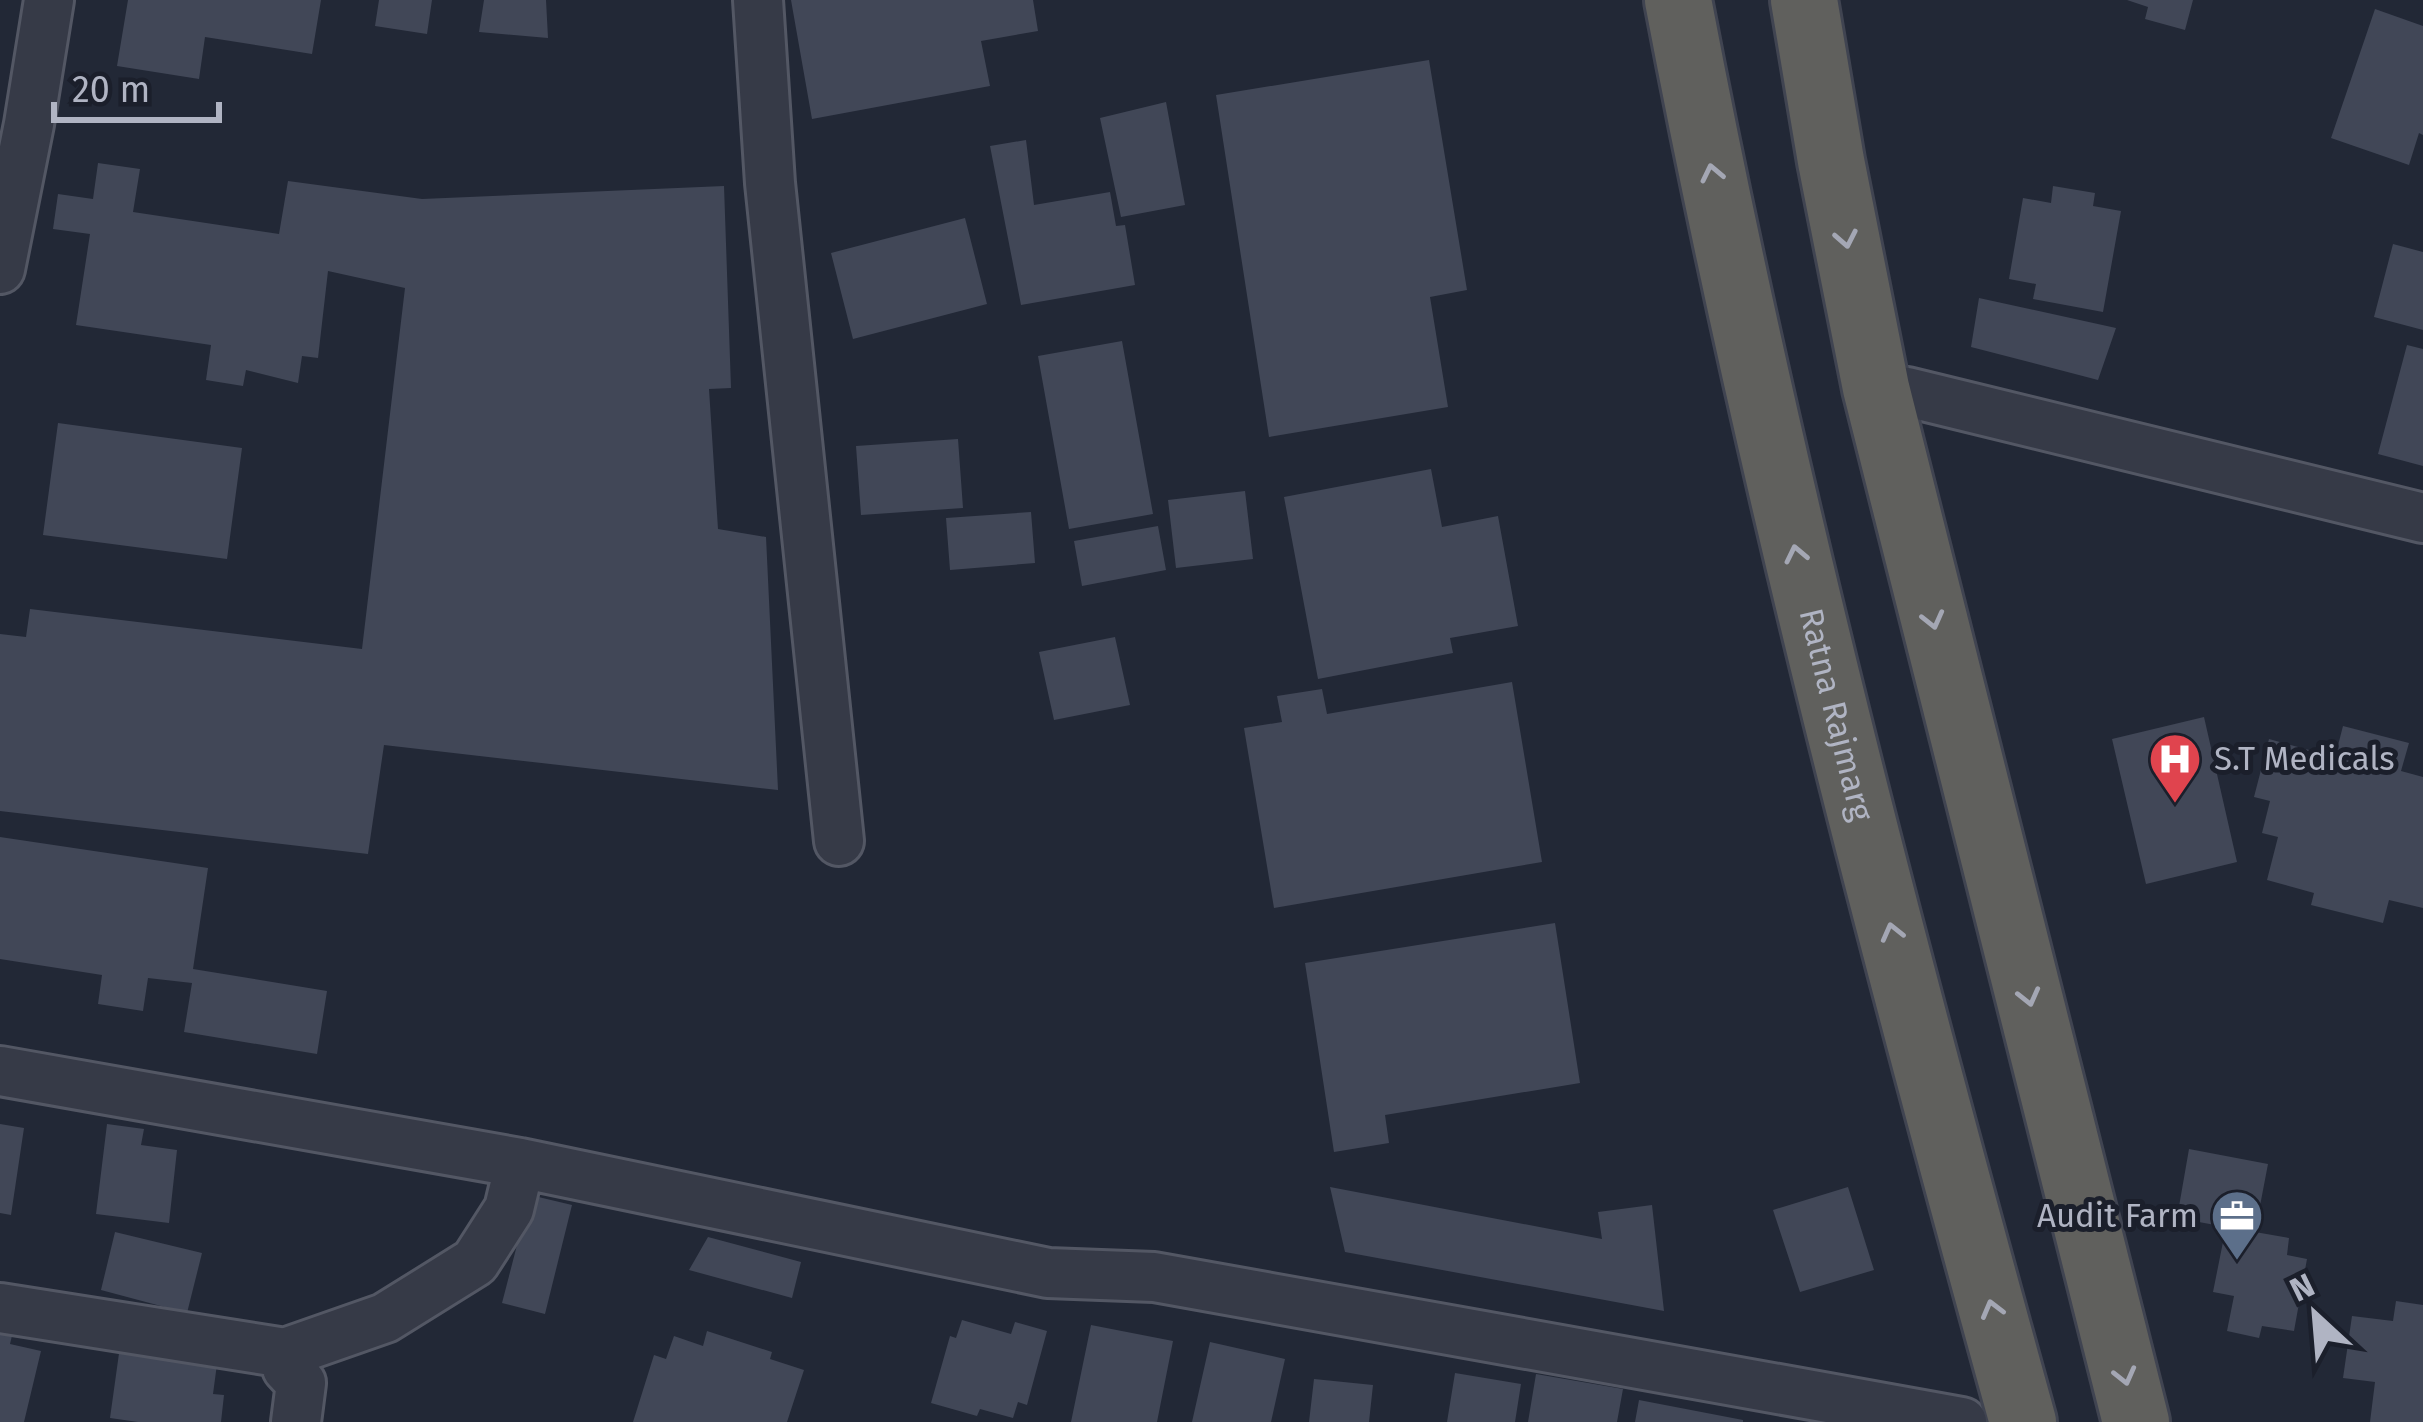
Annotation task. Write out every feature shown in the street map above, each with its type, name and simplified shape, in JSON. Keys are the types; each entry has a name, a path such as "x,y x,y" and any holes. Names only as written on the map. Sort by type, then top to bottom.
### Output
{"highway":[{"name":"Ratna Rajmarg","path":"1678,0 1802,586 2023,1422"},
{"path":"1804,0 1876,388 2136,1422"}],"street":[{"path":"0,269 49,0"},
{"path":"758,0 770,183 839,842"},
{"path":"1876,388 2423,518"},
{"path":"0,1071 520,1163 1048,1273 1154,1277 1962,1422"},
{"path":"0,1308 285,1353 385,1318 475,1262 509,1209 520,1163"},
{"path":"285,1353 287,1368 301,1383 296,1422"}],"building":[{"path":"128,0 321,0 312,54 205,37 199,79 117,66"},
{"path":"379,0 432,0 427,34 375,26"},
{"path":"484,0 546,0 548,38 479,32"},
{"path":"791,0 1033,0 1038,31 981,41 990,86 812,119"},
{"path":"2127,0 2193,0 2185,30 2145,19 2148,7"},
{"path":"2375,9 2423,26 2423,135 2419,133 2409,165 2331,138"},
{"path":"1429,60 1467,290 1430,297 1448,407 1269,437 1216,95"},
{"path":"1166,102 1185,205 1121,217 1100,118"},
{"path":"1026,140 1034,205 1110,192 1116,226 1125,225 1135,285 1021,305 990,146"},
{"path":"98,163 140,169 133,212 279,234 288,181 422,199 724,186 731,388 709,389 718,529 766,537 778,790 384,745 368,854 0,811 0,634 26,637 30,609 362,649 405,288 328,271 318,358 302,356 298,383 246,370 243,386 206,380 211,345 76,325 90,234 53,229 58,194 93,199"},
{"path":"2053,186 2095,193 2093,206 2121,211 2103,312 2033,299 2036,284 2009,279 2023,198 2051,203"},
{"path":"965,218 987,304 853,339 831,253"},
{"path":"2393,244 2423,252 2423,330 2374,317"},
{"path":"1979,298 2116,328 2098,380 1971,347"},
{"path":"1122,341 1153,514 1069,529 1038,356"},
{"path":"2407,345 2423,349 2423,466 2378,454"},
{"path":"58,423 242,448 227,559 43,535"},
{"path":"958,439 963,508 861,515 856,446"},
{"path":"1431,469 1442,527 1498,516 1518,626 1450,638 1453,653 1318,679 1284,497"},
{"path":"1245,491 1253,559 1176,568 1168,500"},
{"path":"1031,512 1035,563 950,570 946,518"},
{"path":"1158,526 1166,570 1082,586 1074,541"},
{"path":"1115,637 1130,705 1054,720 1039,652"},
{"path":"1512,682 1542,862 1274,908 1244,728 1282,722 1277,696 1322,689 1327,714"},
{"path":"2204,717 2237,862 2146,884 2112,739"},
{"path":"2343,726 2409,743 2401,771 2423,777 2423,908 2389,900 2383,923 2311,905 2314,893 2267,880 2278,837 2262,833 2270,801 2254,797 2269,739 2335,757"},
{"path":"0,837 208,868 193,969 327,991 317,1054 184,1032 192,983 148,978 143,1011 98,1004 102,975 0,959"},
{"path":"1555,923 1580,1083 1385,1115 1389,1143 1334,1152 1305,963"},
{"path":"0,1124 24,1128 11,1215 0,1213"},
{"path":"107,1124 144,1129 141,1145 177,1150 169,1223 96,1214"},
{"path":"2189,1149 2268,1164 2255,1232 2289,1238 2287,1255 2307,1259 2294,1331 2262,1326 2259,1338 2227,1331 2234,1296 2213,1292 2226,1227 2177,1218"},
{"path":"1330,1187 1602,1239 1598,1212 1652,1205 1664,1311 1345,1252"},
{"path":"1848,1187 1874,1270 1800,1292 1773,1210"},
{"path":"530,1195 572,1205 545,1314 502,1303"},
{"path":"115,1232 202,1253 187,1313 101,1290"},
{"path":"708,1237 801,1262 792,1298 689,1270"},
{"path":"2396,1301 2423,1305 2423,1422 2370,1422 2375,1382 2343,1378 2352,1316 2393,1321"},
{"path":"0,1320 15,1323 10,1344 41,1351 24,1422 0,1422"},
{"path":"962,1320 1011,1334 1015,1322 1047,1331 1027,1405 1018,1402 1013,1418 980,1409 977,1416 931,1403 950,1336 956,1338"},
{"path":"1091,1325 1173,1341 1157,1422 1071,1422"},
{"path":"707,1331 772,1352 770,1359 804,1370 787,1422 633,1422 654,1355 666,1359 674,1336 703,1346"},
{"path":"121,1339 217,1364 213,1394 224,1395 221,1422 110,1418"},
{"path":"1210,1342 1285,1359 1271,1422 1192,1422"},
{"path":"1455,1373 1521,1384 1515,1422 1447,1422"},
{"path":"1536,1374 1623,1389 1617,1422 1528,1422"},
{"path":"1314,1379 1373,1385 1369,1422 1309,1422"},
{"path":"1639,1400 1743,1420 1743,1422 1635,1422"}],"place":[{"name":"S.T Medicals","path":"2175,805"},
{"name":"Audit Farm","path":"2237,1262"}]}
